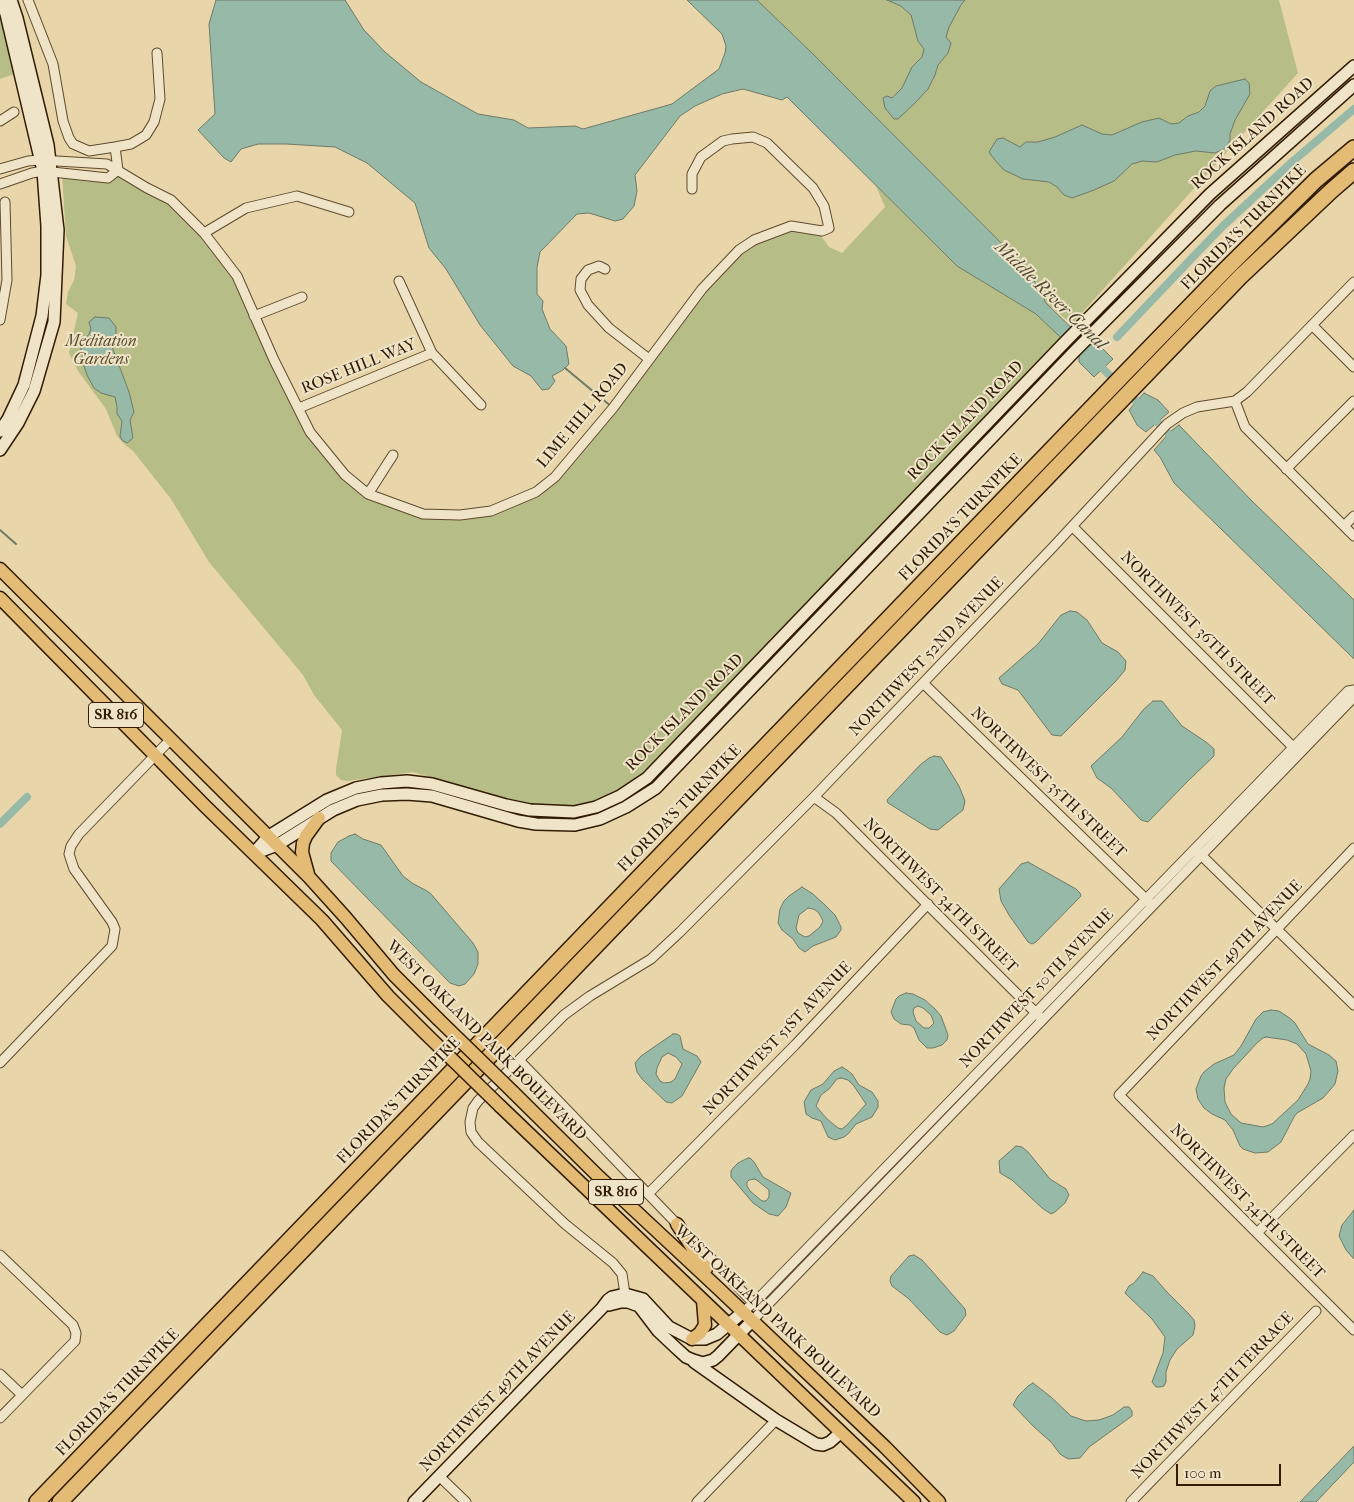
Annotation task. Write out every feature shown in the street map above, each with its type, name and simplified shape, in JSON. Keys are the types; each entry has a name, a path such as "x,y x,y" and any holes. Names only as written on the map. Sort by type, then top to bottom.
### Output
{"highway":[{"name":"FLORIDA'S TURNPIKE","path":"37,1502 1128,369 1316,180 1354,148"},
{"name":"FLORIDA'S TURNPIKE","path":"60,1502 1140,379 1240,277 1331,190 1354,171"}],"main road":[{"path":"0,450 18,423 34,391 54,322 58,230 45,160 1,0"},
{"path":"11,0 22,36 48,145 45,160"},
{"name":"ROCK ISLAND ROAD","path":"273,841 311,808 338,794 381,783 407,781 432,784 530,810 574,812 596,807 620,796 648,778 1076,330 1210,194 1354,66"},
{"name":"ROCK ISLAND ROAD","path":"254,853 333,810 357,800 382,795 432,796 510,819 536,824 576,825 600,819 626,807 656,788 1073,353 1220,205 1354,85"},
{"path":"26,404 23,399 24,385 42,316 47,275 47,172"},
{"path":"0,430 8,419 24,385"},
{"name":"WEST OAKLAND PARK BOULEVARD","path":"0,569 309,877 394,975 438,1019 599,1177 885,1447 939,1502"},
{"name":"WEST OAKLAND PARK BOULEVARD","path":"0,598 322,920 388,996 425,1033 914,1502"},
{"path":"309,877 302,852 303,843 319,818"},
{"path":"677,1224 720,1290"},
{"path":"625,1294 643,1299 669,1327 692,1339 705,1339 748,1316"},
{"name":"NORTHWEST 49TH AVENUE","path":"414,1502 608,1300 625,1294"},
{"path":"692,1339 700,1333 705,1325 703,1301"},
{"path":"604,1305 628,1302 639,1306 667,1340 686,1357 776,1420 816,1444 823,1445 832,1441 840,1432"},
{"path":"686,1357 703,1363 714,1360 739,1335 748,1316"}],"street":[{"path":"28,0 53,64 63,121 69,138 73,144 89,151 131,144 146,135 154,122 160,99 157,53"},
{"path":"0,120 14,112"},
{"name":"LIME HILL ROAD","path":"0,168 28,161 45,160 107,164 146,188 171,200 204,233 237,276 274,360 310,432 329,456 345,474 368,494 422,514 460,515 491,511 536,492 555,477 584,443 613,408 702,289 739,250 754,240 790,226 822,231 829,228 824,206 813,188 767,143 753,138 723,141 701,157 692,174 692,189"},
{"path":"0,184 32,173 47,172 108,178 118,170 115,147"},
{"path":"204,233 246,208 297,196 349,212"},
{"path":"0,320 7,280 3,234 5,202"},
{"path":"605,269 599,266 588,270 581,278 580,290 588,305 609,328 649,358"},
{"path":"399,281 432,353 481,405"},
{"path":"1354,282 1247,392 1235,401 1245,427 1354,536"},
{"path":"254,316 302,297"},
{"path":"1312,325 1354,367"},
{"name":"ROSE HILL WAY","path":"299,408 432,353"},
{"path":"1286,469 1354,400"},
{"name":"NORTHWEST 52ND AVENUE","path":"625,1294 622,1274 613,1263 553,1213 478,1142 471,1132 470,1122 473,1108 564,1015 590,996 650,959 680,932 1073,527 1150,441 1174,418 1183,412 1197,407 1235,401"},
{"path":"368,494 393,455"},
{"path":"1344,526 1354,516"},
{"name":"NORTHWEST 36TH STREET","path":"1073,527 1296,750"},
{"name":"NORTHWEST 35TH STREET","path":"923,683 1149,902"},
{"name":"NORTHWEST 50TH AVENUE","path":"748,1316 754,1303 940,1112 991,1066 1296,750 1348,691 1354,690"},
{"name":"NORTHWEST 50TH AVENUE","path":"1296,750 1354,697"},
{"path":"0,1063 112,946 115,929 112,922 74,869 69,854 79,834 171,739"},
{"name":"NORTHWEST 34TH STREET","path":"814,796 836,813 1039,1016"},
{"name":"NORTHWEST 49TH AVENUE","path":"1119,1095 1354,848"},
{"path":"1198,851 1354,1005"},
{"name":"NORTHWEST 51ST AVENUE","path":"648,1194 795,1045 928,904"},
{"path":"519,1060 754,1303"},
{"name":"NORTHWEST 50TH AVENUE","path":"748,1316 860,1209 947,1119 991,1066"},
{"name":"NORTHWEST 34TH STREET","path":"1119,1095 1354,1330"},
{"path":"940,1112 947,1119"},
{"path":"1257,1233 1354,1135"},
{"path":"896,1157 903,1164"},
{"path":"853,1202 860,1209"},
{"path":"0,1255 73,1325 76,1333 75,1341 0,1418"},
{"name":"NORTHWEST 47TH TERRACE","path":"1131,1502 1316,1311"},
{"path":"0,1374 22,1395"},
{"path":"697,1502 776,1420"},
{"path":"439,1476 466,1502"}],"green space":[{"path":"757,0 1279,0 1298,73 1072,324 1045,302 1043,295 1026,268"},
{"path":"0,18 17,73 0,79"},
{"name":"Meditation Gardens","path":"118,170 171,200 237,276 310,432 368,494 423,514 491,511 536,492 554,477 739,250 791,226 821,236 829,247 842,253 885,207 876,186 957,266 1036,314 1064,340 646,775 599,805 553,809 498,798 413,772 347,781 341,780 336,775 336,769 342,730 314,695 303,675 209,562 171,499 133,451 117,436 106,409 78,371 69,353 78,313 66,304 68,292 74,280 76,266 66,236 62,174 108,178"}],"shaded area":[{"path":"216,0 345,0 364,30 385,52 421,82 478,114 514,120 528,128 575,126 583,129 672,104 719,69 726,46 722,34 687,0 757,0 1026,268 1043,295 1045,302 1089,345 1099,345 1113,359 1094,377 1079,362 1079,355 1036,314 957,266 787,97 782,100 743,89 722,94 695,106 680,116 635,175 637,191 634,206 623,219 615,221 589,213 577,214 540,252 537,267 537,294 543,301 542,309 550,329 566,346 569,364 552,376 555,381 549,389 542,390 531,376 513,366 480,325 446,269 429,248 415,203 367,163 335,147 286,144 258,144 241,149 231,162 224,158 198,130 215,114 209,24"},
{"path":"887,0 965,0 949,27 946,37 951,43 948,53 938,65 928,89 898,119 894,119 885,108 883,98 887,96 892,98 902,88 912,67 922,57 924,49 918,41 911,15 901,6"},
{"path":"1245,79 1249,83 1250,94 1235,120 1226,148 1215,153 1196,151 1175,155 1157,162 1142,161 1132,164 1114,181 1072,198 1064,195 1049,182 1023,179 1004,170 989,152 997,139 1003,138 1020,147 1026,142 1038,142 1055,137 1082,125 1102,134 1112,135 1142,122 1159,118 1171,124 1179,123 1188,116 1199,112 1205,106 1210,91 1216,86"},
{"path":"95,317 109,318 116,327 116,336 111,344 129,392 134,412 130,420 133,438 127,443 120,436 122,421 117,414 115,397 101,393 94,388 83,363 80,346 91,329 89,322"},
{"path":"1144,393 1158,400 1169,412 1146,432 1137,425 1129,410"},
{"path":"1179,425 1252,501 1354,600 1354,659 1174,483 1160,457 1154,450"},
{"path":"1070,611 1077,612 1087,620 1102,643 1118,652 1126,661 1125,670 1116,681 1061,736 1052,735 1018,690 1002,684 999,678 1038,644 1061,615"},
{"path":"1153,701 1162,701 1182,726 1214,749 1214,756 1148,822 1141,820 1111,788 1097,778 1091,766 1122,737 1143,710"},
{"path":"934,756 941,757 959,786 965,801 963,810 938,830 930,829 888,803 887,800 920,765"},
{"path":"355,834 381,845 403,876 431,894 473,943 478,952 478,964 474,974 465,984 459,986 450,983 331,861 331,853 338,842"},
{"path":"1028,862 1076,889 1081,896 1032,944 1028,942 1009,915 1001,901 999,889 1021,864"},
{"path":"802,887 813,894 835,915 841,927 836,937 813,946 805,952 799,948 778,923 780,909 789,896","holes":["808,908 817,911 823,921 820,927 805,937 798,933 796,928 799,915"]},
{"path":"906,993 913,994 925,1000 935,1009 941,1016 948,1035 947,1040 942,1045 927,1048 919,1040 914,1028 910,1025 901,1024 894,1019 891,1012 899,996","holes":["918,1006 931,1015 934,1023 929,1028 924,1028 916,1021 913,1012 914,1008"]},
{"path":"1279,1011 1291,1019 1308,1044 1336,1061 1338,1071 1335,1084 1323,1098 1297,1113 1281,1142 1268,1152 1255,1153 1243,1149 1233,1130 1225,1120 1204,1108 1198,1099 1196,1089 1204,1072 1214,1064 1234,1055 1256,1019 1263,1012","holes":["1263,1038 1287,1040 1297,1044 1306,1054 1311,1071 1308,1084 1298,1100 1272,1124 1263,1127 1241,1123 1231,1114 1225,1102 1224,1088 1226,1079 1233,1069"]},
{"path":"673,1034 677,1034 680,1036 683,1049 697,1056 701,1062 682,1096 672,1103 666,1102 637,1072 635,1063 641,1056","holes":["668,1053 676,1057 682,1064 675,1079 664,1083 660,1081 656,1074 662,1057"]},
{"path":"842,1067 847,1070 859,1085 872,1092 878,1101 878,1107 872,1117 856,1124 848,1134 835,1140 828,1137 821,1121 806,1114 804,1102 811,1090 823,1084 834,1071","holes":["837,1079 848,1080 866,1104 842,1129 827,1119 816,1106 821,1095"]},
{"path":"1016,1146 1022,1147 1028,1152 1050,1179 1066,1189 1069,1195 1065,1203 1055,1212 1051,1214 1042,1208 1012,1180 1000,1173 999,1161"},
{"path":"750,1158 763,1177 791,1193 786,1207 778,1216 769,1214 753,1203 731,1177 731,1171 738,1163","holes":["755,1179 769,1190 769,1197 766,1201 762,1201 747,1186 749,1180"]},
{"path":"1354,1210 1354,1259 1346,1250 1339,1236 1342,1225"},
{"path":"914,1255 922,1260 965,1309 966,1315 954,1331 947,1335 940,1332 909,1299 892,1286 891,1276 909,1256"},
{"path":"1143,1272 1153,1276 1194,1320 1195,1326 1193,1335 1177,1349 1170,1360 1166,1372 1166,1382 1164,1386 1160,1387 1156,1387 1152,1382 1163,1353 1165,1337 1152,1319 1125,1293 1129,1286"},
{"path":"1033,1383 1071,1416 1086,1421 1099,1420 1113,1415 1124,1407 1129,1407 1132,1411 1132,1416 1089,1447 1080,1458 1068,1459 1060,1454 1051,1442 1013,1405 1018,1396"},
{"path":"1354,1446 1354,1462 1316,1502 1300,1502"}],"waterway":[{"path":"1117,337 1223,226 1292,162 1354,109"},
{"name":"Middle River Canal","path":"1097,363 1142,407"},
{"path":"565,368 612,407"},
{"name":"Middle River Canal","path":"1150,415 1176,441"},
{"path":"0,530 16,544"},
{"path":"0,824 27,797"}]}
